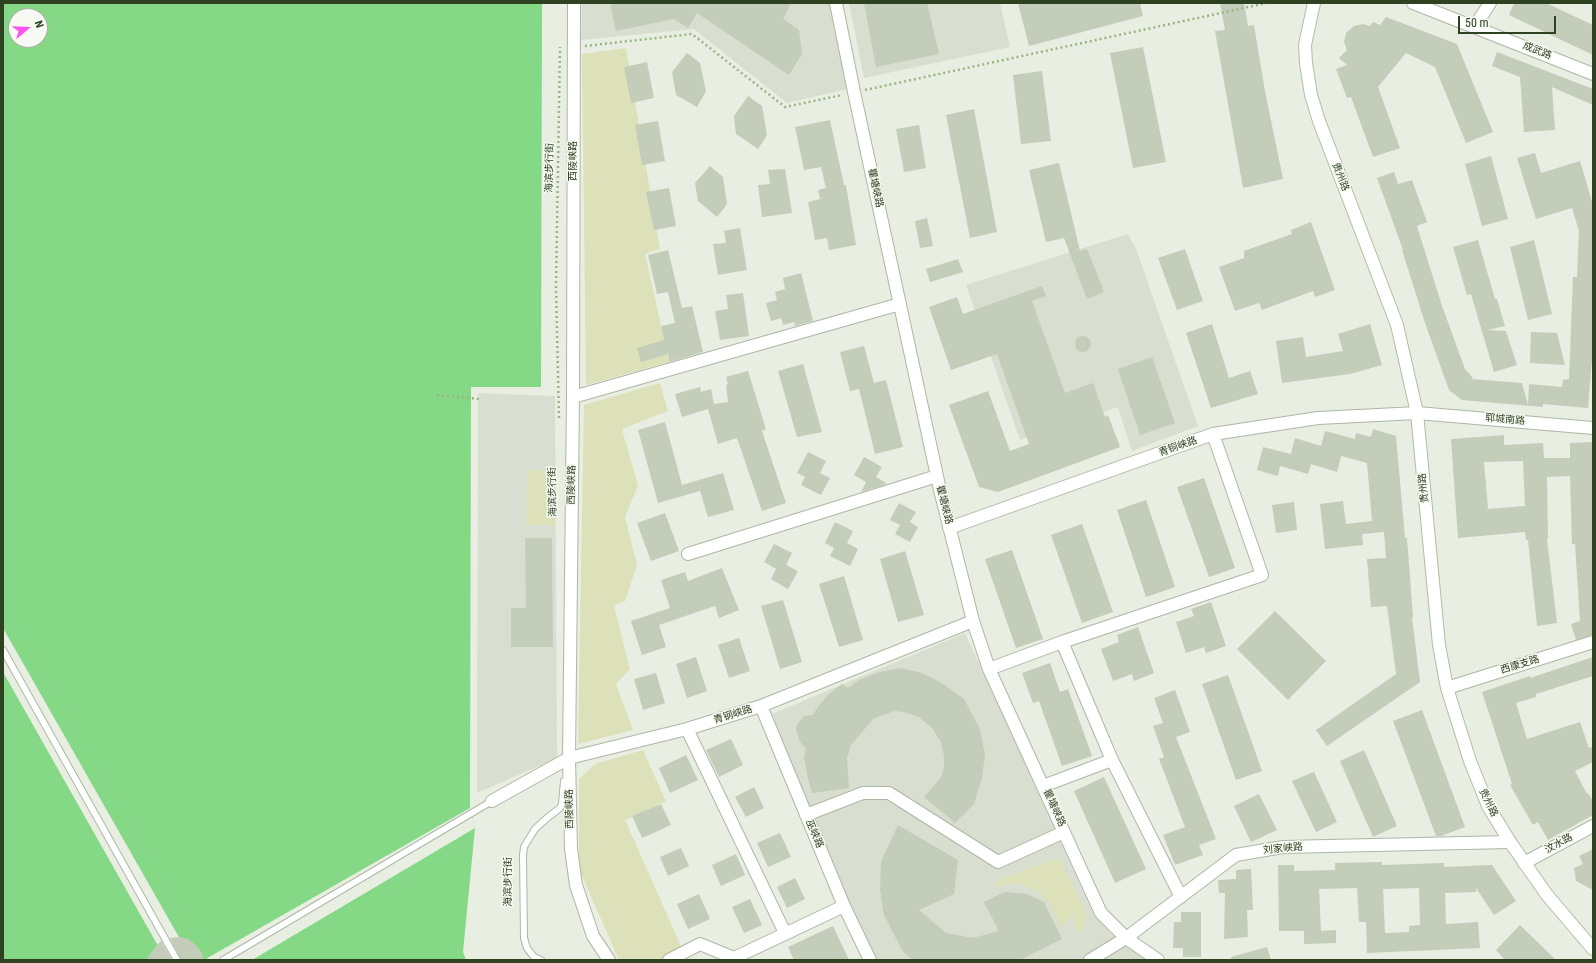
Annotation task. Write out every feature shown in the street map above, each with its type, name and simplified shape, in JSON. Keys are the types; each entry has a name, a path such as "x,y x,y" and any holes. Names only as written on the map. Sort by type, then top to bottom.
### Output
{"street":[{"name":"西陵峡路","path":"574,3 573,397 569,758 571,849 576,885 593,936 609,960"},
{"name":"瞿塘峡路","path":"836,3 937,476 973,621 989,669 1101,913 1126,938 1158,960"},
{"name":"贵州路","path":"1314,3 1305,45 1310,95 1321,128 1397,325 1417,413 1439,644 1447,688 1470,761 1488,806 1510,842 1547,896 1593,949"},
{"name":"成武路","path":"1413,3 1475,26 1593,74"},
{"path":"1475,26 1490,3"},
{"path":"573,397 900,304"},
{"name":"郓城南路","path":"1417,413 1593,428"},
{"name":"青铜峡路","path":"949,528 1213,434 1318,418 1417,413"},
{"path":"989,669 1062,642 1262,575 1213,434"},
{"path":"688,554 937,476"},
{"name":"青钢峡路","path":"492,801 569,758 687,729 761,706 973,621"},
{"path":"1062,642 1112,760 1181,897"},
{"name":"西康支路","path":"1447,688 1593,642"},
{"name":"巫峡路","path":"761,706 844,906 870,960"},
{"path":"687,729 785,933"},
{"path":"1043,786 1112,760"},
{"path":"806,815 863,793 889,793 998,862 1064,832"},
{"name":"汶水路","path":"1524,863 1593,826"},
{"name":"刘家峡路","path":"1090,960 1126,938 1236,855 1283,847 1510,842"},
{"path":"669,960 700,944 734,958 844,906"}],"lane":[{"path":"3,650 177,960"},
{"path":"541,960 534,957 527,948 524,938 524,847 535,829 560,808 562,804 569,758"},
{"path":"223,960 492,801"}],"path":[{"path":"574,47 692,34 784,107 1267,3"},
{"name":"海滨步行街","path":"559,421 556,286 560,42"},
{"path":"437,395 480,399"}],"shaded area":[{"path":"3,3 542,3 541,387 471,387 470,808 475,828 463,952 466,960 3,960"},
{"path":"582,3 831,3 848,89 787,103 694,29 581,40"},
{"path":"849,3 1000,3 1010,47 864,78"},
{"path":"626,48 660,249 645,254 669,362 586,385 582,54"},
{"path":"1128,234 1136,249 1198,426 1132,451 1118,407 1020,440 966,285"},
{"path":"660,383 668,411 622,429 638,486 625,517 637,565 625,601 614,606 630,669 616,684 633,730 578,744 584,405"},
{"path":"478,393 555,396 557,758 477,793"},
{"path":"527,470 556,471 555,525 526,525"},
{"path":"965,633 1094,916 1112,935 1149,960 877,960 847,901 772,714"},
{"path":"643,750 666,801 625,820 684,953 668,960 619,960 579,869 579,779 595,764"},
{"path":"1059,857 1083,906 1085,925 1077,934 1074,913 1061,928 1051,904 1038,891 1016,883 997,887 994,882"}],"pier":[{"path":"3,628 192,960 166,960 3,672"},
{"path":"470,808 475,828 252,960 204,960"}],"building":[{"path":"610,3 791,3 783,19 799,30 802,54 789,75 697,13 688,28 674,19 616,31"},
{"path":"864,3 927,3 939,54 876,67"},
{"path":"1018,3 1140,3 1143,16 1029,46"},
{"path":"1220,3 1244,3 1248,26 1254,25 1265,91 1283,179 1243,188 1215,31 1225,30"},
{"path":"1514,3 1546,3 1593,25 1593,55 1509,15"},
{"path":"1386,17 1457,44 1493,132 1466,143 1435,67 1406,53 1378,87 1400,148 1373,157 1351,97 1347,98 1336,69 1347,65 1339,58 1347,50 1344,42 1346,33 1354,26 1363,24 1370,26 1373,22 1380,25"},
{"path":"1143,47 1166,162 1133,168 1110,53"},
{"path":"1497,52 1593,89 1593,105 1552,87 1555,130 1524,132 1520,77 1492,66"},
{"path":"687,53 700,63 706,91 697,107 676,95 672,72"},
{"path":"647,62 654,98 631,103 624,67"},
{"path":"1042,71 1051,141 1021,144 1013,75"},
{"path":"748,96 762,106 767,135 758,149 736,134 734,116"},
{"path":"974,109 997,232 970,238 946,115"},
{"path":"830,120 844,185 846,185 856,245 829,250 827,238 815,240 808,202 820,199 818,190 826,188 821,167 804,170 795,127"},
{"path":"658,121 665,161 642,165 635,125"},
{"path":"919,125 926,168 904,172 896,129"},
{"path":"1535,153 1541,173 1580,161 1593,205 1593,347 1588,408 1543,404 1543,407 1462,400 1449,390 1425,323 1403,250 1377,178 1394,172 1398,184 1412,180 1427,222 1417,226 1441,303 1465,369 1473,378 1471,379 1522,383 1528,405 1529,384 1562,387 1563,380 1569,379 1573,277 1577,277 1579,231 1572,208 1536,219 1517,158"},
{"path":"1491,156 1508,219 1482,226 1465,164"},
{"path":"1059,163 1080,251 1087,249 1104,292 1087,299 1064,238 1046,242 1029,170"},
{"path":"710,166 723,177 727,204 717,217 698,201 695,183"},
{"path":"785,169 792,213 762,217 758,185 770,184 768,170"},
{"path":"669,188 676,226 654,230 646,192"},
{"path":"927,218 933,246 920,248 915,221"},
{"path":"1311,222 1335,290 1315,297 1313,291 1262,310 1259,303 1235,311 1219,267 1244,258 1244,251 1292,234 1291,230"},
{"path":"740,228 747,270 718,275 713,244 726,243 724,231"},
{"path":"1478,240 1495,299 1497,299 1505,326 1488,330 1506,331 1517,365 1494,372 1471,294 1467,295 1453,247"},
{"path":"1534,240 1552,314 1528,320 1510,247"},
{"path":"1185,249 1203,301 1177,310 1158,258"},
{"path":"668,250 682,308 692,306 703,352 669,362 668,354 641,362 637,348 664,340 661,326 675,323 668,292 657,294 648,255"},
{"path":"958,259 963,272 930,282 926,269"},
{"path":"801,273 813,321 795,326 794,322 783,325 781,318 771,321 766,303 777,300 775,292 785,289 783,278"},
{"path":"1042,286 1046,296 1032,301 1065,393 1093,383 1105,417 1108,415 1120,447 998,492 979,487 949,405 988,391 1010,451 1029,444 997,354 951,370 929,307 957,297 963,314"},
{"path":"743,293 749,336 720,340 715,311 728,309 726,295"},
{"path":"1212,324 1229,378 1250,371 1258,394 1211,408 1186,333"},
{"path":"1370,324 1382,365 1350,374 1282,383 1276,341 1303,337 1306,357 1343,351 1338,334"},
{"path":"1531,332 1557,333 1565,365 1530,363"},
{"path":"1083,336 1089,338 1091,344 1089,350 1083,352 1077,350 1075,344 1077,338"},
{"path":"864,346 874,383 886,380 903,447 875,454 859,389 850,391 840,352"},
{"path":"1152,357 1175,423 1140,435 1118,369"},
{"path":"803,364 822,432 797,437 778,371"},
{"path":"748,371 766,429 762,431 786,503 762,511 737,438 718,444 708,409 682,417 675,394 700,387 701,392 711,389 714,404 728,402 726,385 728,384 726,377"},
{"path":"665,422 682,485 723,473 734,510 708,517 700,491 658,503 638,430"},
{"path":"1373,429 1396,436 1405,538 1407,538 1412,617 1420,682 1327,746 1316,730 1396,674 1387,606 1371,607 1367,559 1386,558 1384,532 1362,534 1363,545 1325,549 1320,504 1343,501 1346,524 1372,521 1367,463 1341,456 1337,472 1311,464 1308,474 1280,466 1278,476 1257,470 1263,447 1291,454 1295,438 1321,446 1325,431 1355,439 1356,433 1371,437"},
{"path":"1504,435 1504,445 1543,443 1544,458 1570,458 1570,443 1593,442 1593,635 1576,640 1571,624 1580,621 1575,544 1572,544 1570,476 1547,477 1547,539 1557,623 1537,626 1528,540 1526,540 1525,532 1458,538 1451,439","holes":["1523,461 1525,506 1488,509 1484,462"]},
{"path":"808,452 826,461 820,473 830,478 821,495 801,485 805,477 797,473"},
{"path":"864,457 882,467 876,477 886,483 884,485 861,492 866,482 854,475"},
{"path":"1204,478 1235,568 1209,577 1177,487"},
{"path":"1146,500 1175,587 1146,597 1117,510"},
{"path":"1294,502 1297,530 1276,533 1272,505"},
{"path":"899,503 916,512 910,522 918,527 910,542 895,534 900,525 890,520"},
{"path":"665,513 679,551 651,561 637,523"},
{"path":"835,522 853,531 847,543 858,549 850,566 830,556 834,548 825,543"},
{"path":"1082,524 1113,612 1082,623 1051,535"},
{"path":"525,538 552,538 553,647 511,647 511,608 526,608"},
{"path":"774,544 792,553 786,565 798,571 788,589 771,579 776,569 764,562"},
{"path":"1012,550 1043,639 1016,648 985,559"},
{"path":"905,551 924,615 898,622 880,559"},
{"path":"722,568 739,610 719,618 715,606 659,625 666,647 642,655 631,621 670,608 661,580 685,572 688,581"},
{"path":"844,576 863,640 839,647 819,584"},
{"path":"783,600 802,662 780,669 761,606"},
{"path":"1211,602 1226,646 1206,653 1204,647 1186,653 1176,622 1194,616 1191,609"},
{"path":"1275,611 1326,661 1288,700 1237,649"},
{"path":"1138,627 1154,673 1134,681 1132,674 1113,681 1101,649 1119,642 1117,635"},
{"path":"739,638 750,671 729,678 718,645"},
{"path":"696,657 707,691 687,698 676,664"},
{"path":"1593,657 1593,676 1536,694 1536,697 1516,703 1527,739 1580,722 1589,748 1593,746 1593,762 1575,771 1587,794 1588,793 1593,801 1593,815 1548,840 1538,822 1533,825 1510,785 1512,784 1482,692"},
{"path":"1050,663 1060,692 1068,689 1092,756 1062,766 1039,701 1033,703 1022,673"},
{"path":"900,668 919,672 940,682 964,699 980,729 985,755 982,778 974,804 955,823 924,797 940,779 944,768 944,756 941,742 932,728 919,717 904,712 894,711 873,719 851,745 847,758 849,788 812,793 804,758 806,747 802,745 796,730 798,723 804,716 813,715 828,695 842,684 848,688 859,680 880,672"},
{"path":"656,673 665,703 643,710 634,679"},
{"path":"1228,675 1262,771 1236,780 1202,684"},
{"path":"1175,690 1190,732 1176,737 1216,839 1199,845 1203,855 1175,865 1163,835 1185,827 1159,759 1164,757 1153,726 1163,723 1154,698"},
{"path":"1422,710 1465,827 1441,836 1436,836 1393,721"},
{"path":"731,739 743,765 719,777 706,750"},
{"path":"1364,750 1397,826 1373,837 1340,761"},
{"path":"686,755 698,780 670,793 659,768"},
{"path":"1314,772 1337,822 1316,832 1292,781"},
{"path":"1104,777 1146,869 1115,883 1074,791"},
{"path":"754,787 764,808 746,817 735,797"},
{"path":"1259,794 1277,830 1251,842 1234,806"},
{"path":"661,804 671,825 642,838 632,816"},
{"path":"898,825 958,860 954,894 919,910 946,933 973,938 999,931 984,902 1005,892 1027,894 1044,902 1062,939 1020,960 913,960 903,952 884,915 880,890 881,862"},
{"path":"780,833 791,857 768,867 757,843"},
{"path":"681,848 689,866 668,876 660,857"},
{"path":"1593,849 1593,890 1576,881 1574,868 1583,864 1579,856"},
{"path":"736,854 745,875 721,886 712,865"},
{"path":"1382,862 1382,865 1444,863 1444,867 1492,865 1516,901 1494,915 1476,888 1476,892 1445,893 1446,924 1478,922 1480,948 1367,953 1366,922 1359,922 1357,888 1319,889 1321,931 1336,930 1336,943 1304,944 1304,931 1279,931 1278,865 1294,865 1294,871 1335,870 1335,863","holes":["1419,888 1420,925 1409,926 1409,932 1385,933 1383,889"]},
{"path":"1251,869 1253,910 1247,910 1248,937 1224,939 1225,893 1219,893 1218,880 1236,879 1236,870"},
{"path":"795,878 805,899 787,908 777,887"},
{"path":"699,894 710,919 688,929 677,904"},
{"path":"750,899 762,925 744,933 732,907"},
{"path":"1181,912 1201,912 1201,957 1183,957 1183,948 1173,948 1174,922 1181,922"},
{"path":"1520,925 1556,960 1505,960 1496,950"},
{"path":"833,926 849,960 794,960 788,947"},
{"path":"180,937 188,939 196,945 202,953 204,960 181,960 170,938"},
{"path":"161,941 172,960 146,960 156,946"},
{"path":"1267,947 1271,960 1231,960 1231,957"}]}
